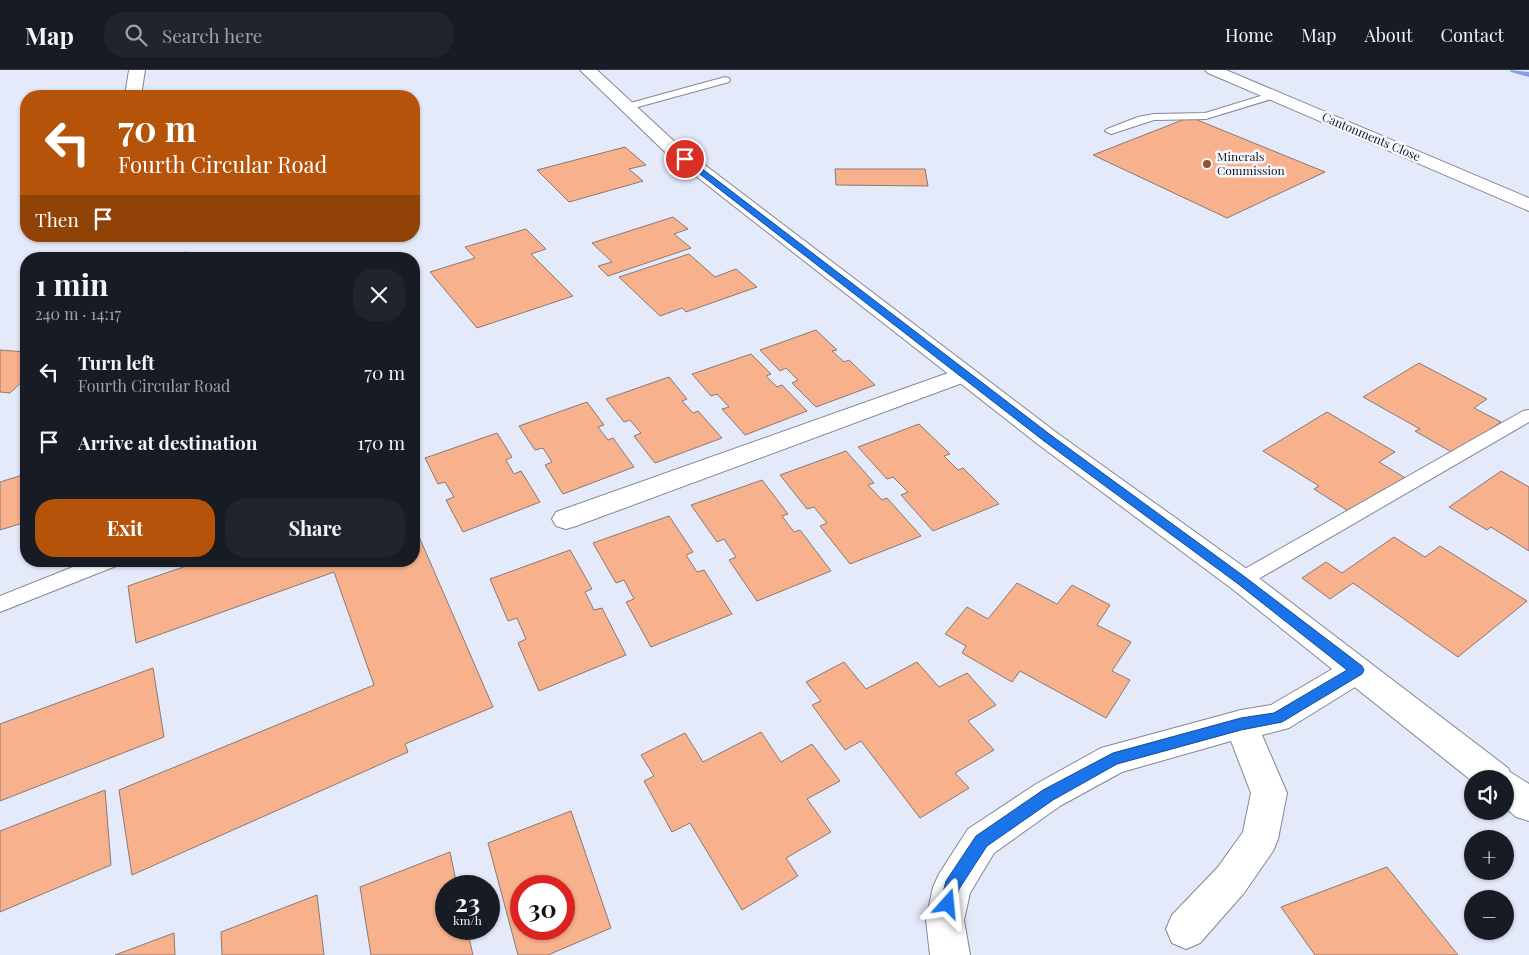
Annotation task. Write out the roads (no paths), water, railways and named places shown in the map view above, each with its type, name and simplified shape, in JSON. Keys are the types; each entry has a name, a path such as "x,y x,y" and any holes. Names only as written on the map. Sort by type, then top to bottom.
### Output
{"street":[{"path":"134,90 137,70"},
{"path":"588,70 670,147 1048,439 1241,580 1485,770"},
{"name":"Cantonments Close","path":"1213,70 1529,205"},
{"path":"566,519 965,374"},
{"path":"950,955 945,920 952,887 981,841 1048,795 1113,759 1241,724 1277,718 1357,670"},
{"path":"1186,928 1231,880 1260,839 1269,793 1241,724"},
{"path":"1514,793 1529,805"}],"lane":[{"path":"627,107 725,80"},
{"path":"1110,131 1142,119 1154,117 1206,116 1274,95"},
{"path":"1241,580 1529,415"},
{"path":"0,604 94,567"}],"waterway":[{"path":"1514,70 1529,75"}],"place":[{"name":"Minerals Commission","path":"1207,164"}]}
